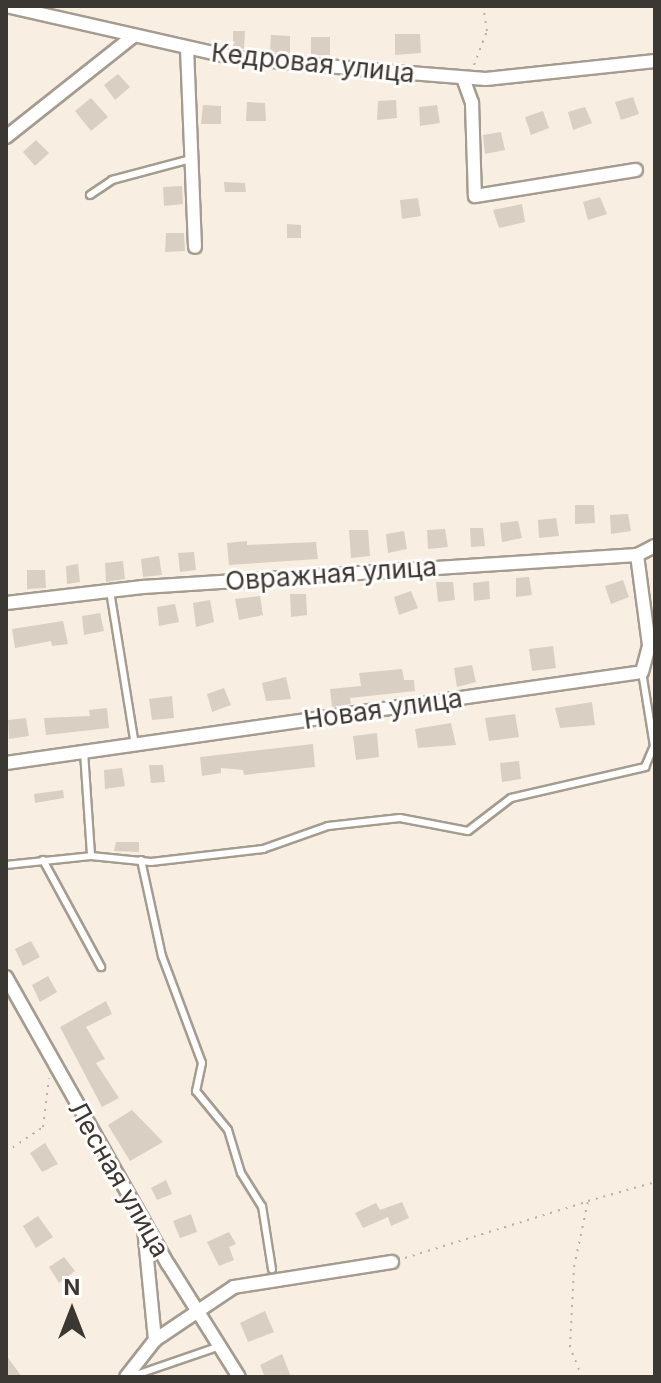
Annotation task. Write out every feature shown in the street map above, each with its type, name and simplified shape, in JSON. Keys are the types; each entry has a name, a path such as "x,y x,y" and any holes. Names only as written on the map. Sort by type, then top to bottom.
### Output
{"street":[{"name":"Кедровая улица","path":"6,6 230,57 463,78 655,61"},
{"path":"6,137 132,37"},
{"path":"187,48 195,247"},
{"path":"463,78 472,103 475,196 636,170"},
{"name":"Овражная улица","path":"6,603 110,591 637,555 655,546"},
{"path":"637,555 649,645 642,672"},
{"name":"Новая улица","path":"6,763 642,672"},
{"name":"Лесная улица","path":"6,977 143,1222 239,1377"},
{"path":"143,1222 155,1340"},
{"path":"128,1377 155,1340 234,1287 392,1262"}],"lane":[{"path":"90,195 112,180 191,159"},
{"path":"110,591 135,745"},
{"path":"6,865 91,856 141,860 263,849 328,826 400,818 468,831 511,798 645,767 654,746 642,672"},
{"path":"84,752 91,856"},
{"path":"43,860 101,967"},
{"path":"141,860 162,956 202,1063 196,1091 228,1130 241,1173 262,1206 272,1269"},
{"path":"128,1377 220,1346"}],"path":[{"path":"463,78 481,58 487,31 483,6"},
{"path":"6,1152 43,1127 47,1081 56,1067"},
{"path":"392,1262 655,1182"},
{"path":"582,1377 570,1347 574,1267 588,1201"}],"building":[{"path":"233,31 245,31 244,49 233,48"},
{"path":"395,34 420,34 421,53 395,55"},
{"path":"271,35 290,36 290,54 270,52"},
{"path":"311,37 330,37 330,55 311,55"},
{"path":"118,74 130,87 115,100 104,85"},
{"path":"633,97 639,114 621,120 615,102"},
{"path":"91,98 108,117 91,131 75,111"},
{"path":"396,100 397,118 377,120 378,101"},
{"path":"247,102 265,103 266,121 246,121"},
{"path":"203,105 221,106 221,124 201,124"},
{"path":"437,105 440,123 420,126 419,107"},
{"path":"585,107 592,123 573,130 568,112"},
{"path":"543,111 549,128 531,135 525,117"},
{"path":"501,132 505,150 485,154 483,135"},
{"path":"36,140 49,153 35,166 23,152"},
{"path":"224,182 245,183 246,192 225,192"},
{"path":"182,186 183,204 164,206 163,187"},
{"path":"600,197 607,214 588,220 583,202"},
{"path":"418,198 421,216 402,219 400,200"},
{"path":"522,204 525,222 499,228 493,210"},
{"path":"287,224 301,225 301,238 287,238"},
{"path":"166,233 184,233 185,251 165,252"},
{"path":"575,505 594,505 595,523 575,524"},
{"path":"628,514 631,531 611,534 610,515"},
{"path":"556,518 559,536 539,538 538,520"},
{"path":"518,521 522,538 502,542 500,523"},
{"path":"470,528 483,528 485,546 471,547"},
{"path":"445,529 448,547 428,549 427,530"},
{"path":"349,530 368,530 370,556 351,558"},
{"path":"404,531 407,549 388,553 386,534"},
{"path":"247,541 247,545 316,542 318,559 229,565 227,543"},
{"path":"194,552 196,570 180,572 178,553"},
{"path":"159,556 162,575 143,577 141,559"},
{"path":"123,561 125,579 106,582 105,563"},
{"path":"78,564 80,582 67,584 66,566"},
{"path":"27,570 45,570 46,588 27,589"},
{"path":"529,577 532,595 516,597 516,578"},
{"path":"623,580 629,597 611,604 605,586"},
{"path":"489,581 490,599 474,601 473,583"},
{"path":"436,582 453,582 455,600 438,602"},
{"path":"411,591 418,608 399,615 394,597"},
{"path":"290,594 306,594 307,615 291,617"},
{"path":"260,596 263,615 239,620 235,599"},
{"path":"210,600 214,622 196,627 193,603"},
{"path":"175,604 179,622 159,626 157,607"},
{"path":"100,613 104,631 84,635 82,616"},
{"path":"63,621 68,644 52,646 51,641 15,648 12,629"},
{"path":"553,646 556,668 532,671 529,649"},
{"path":"472,665 476,682 457,687 454,668"},
{"path":"402,669 404,680 414,680 415,691 350,698 351,704 332,707 330,689 361,686 359,673"},
{"path":"286,677 291,699 266,701 262,683"},
{"path":"224,688 231,705 212,712 207,694"},
{"path":"172,696 174,718 152,720 149,699"},
{"path":"592,702 595,725 560,728 555,708"},
{"path":"107,708 109,728 46,735 44,718 90,716 89,710"},
{"path":"515,714 519,737 489,741 485,718"},
{"path":"26,718 29,736 9,739 8,720"},
{"path":"451,723 456,745 418,748 415,729"},
{"path":"377,733 379,757 356,760 353,736"},
{"path":"313,744 315,767 244,775 243,770 221,768 221,773 202,776 200,757"},
{"path":"519,761 521,779 502,782 500,763"},
{"path":"149,765 163,765 165,782 151,783"},
{"path":"122,768 125,786 105,789 104,770"},
{"path":"63,790 64,798 35,803 34,794"},
{"path":"116,842 139,842 139,852 114,851"},
{"path":"31,941 40,957 23,966 15,949"},
{"path":"48,976 57,992 40,1002 32,985"},
{"path":"106,1001 112,1014 86,1027 105,1059 96,1063 119,1098 102,1107 60,1027"},
{"path":"132,1110 163,1142 130,1161 108,1125"},
{"path":"45,1143 58,1164 42,1172 30,1153"},
{"path":"166,1180 172,1194 157,1200 151,1188"},
{"path":"402,1202 409,1218 391,1226 388,1217 363,1228 355,1213 376,1203 380,1210"},
{"path":"191,1214 197,1232 180,1238 173,1221"},
{"path":"38,1216 53,1237 36,1248 23,1226"},
{"path":"229,1232 236,1244 229,1247 234,1260 219,1266 207,1242"},
{"path":"64,1257 75,1271 59,1283 49,1267"},
{"path":"265,1311 274,1332 248,1342 240,1323"},
{"path":"282,1354 291,1377 265,1377 260,1365"},
{"path":"6,1355 22,1377 6,1377"}]}
